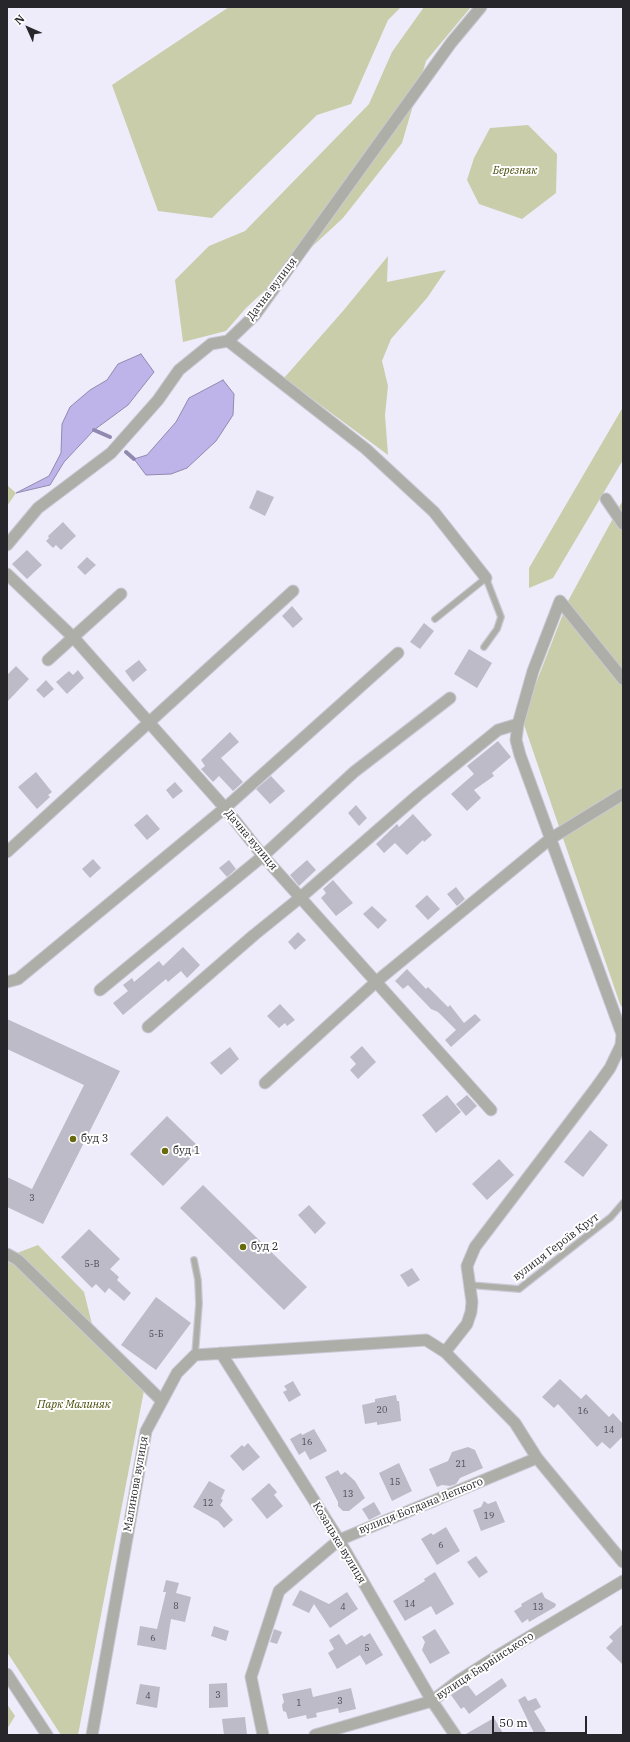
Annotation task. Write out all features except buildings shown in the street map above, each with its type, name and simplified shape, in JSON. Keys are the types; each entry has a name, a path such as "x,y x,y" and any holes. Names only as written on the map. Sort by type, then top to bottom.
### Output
{"street":[{"name":"Дачна вулиця","path":"228,341 255,315 451,43 481,7"},
{"path":"7,545 38,508 111,453 158,400 179,370 211,344 228,341 366,449 434,512 486,578"},
{"path":"606,499 623,524"},
{"name":"Дачна вулиця","path":"7,574 74,638 225,808 263,856 377,981 491,1110"},
{"path":"7,852 293,591"},
{"path":"48,660 121,594"},
{"path":"445,1352 467,1324 472,1302 468,1285 467,1266 474,1247 610,1068 622,1046 621,1024 550,839 516,740 518,724 533,671 560,600 623,679"},
{"path":"7,982 18,979 225,808 398,653"},
{"path":"100,990 263,856 354,772 450,698"},
{"path":"148,1027 254,935 301,897 418,794 498,730 518,724"},
{"path":"265,1083 377,981 550,839 623,794"},
{"path":"7,1254 18,1260 162,1401"},
{"path":"195,1355 426,1340 445,1352 516,1423 537,1458 623,1562"},
{"name":"Козацька вулиця","path":"221,1353 339,1540 432,1701 455,1735"},
{"name":"Малинова вулиця","path":"92,1735 146,1431 177,1373 195,1355"},
{"name":"вулиця Богдана Лепкого","path":"263,1735 251,1677 279,1591 339,1540 537,1458"},
{"name":"вулиця Барвінського","path":"315,1735 432,1701 502,1653 623,1581"},
{"path":"7,1674 48,1735"}],"lane":[{"path":"435,619 486,578 501,617 497,630 484,647"},
{"name":"вулиця Героїв Крут","path":"468,1285 518,1289 612,1218 623,1203"},
{"path":"194,1260 198,1280 199,1304 195,1355"}],"green space":[{"path":"229,7 401,7 388,20 351,104 317,115 212,218 158,211 112,85"},
{"path":"424,7 471,7 426,61 402,143 343,218 246,308 226,331 183,342 175,280 209,246 245,231 369,104 392,52"},
{"name":"Березняк","path":"528,125 557,154 556,193 522,219 479,204 467,180 474,158 490,128"},
{"path":"388,256 387,282 446,270 427,298 391,339 382,361 388,386 385,415 388,455 284,378 343,311"},
{"path":"623,407 623,460 553,578 529,588 529,568"},
{"path":"7,485 16,493 7,506"},
{"path":"623,500 623,1009 522,719 568,601"},
{"name":"Парк Малиняк","path":"38,1245 84,1292 94,1332 146,1380 78,1735 61,1735 7,1652 7,1255 9,1256"},
{"path":"7,1704 15,1716 7,1729"}],"shaded area":[{"path":"141,354 154,372 128,405 94,430 64,462 50,485 16,493 49,476 61,453 62,424 70,407 90,390 107,380 118,364"},
{"path":"223,380 234,394 233,415 216,441 187,468 171,474 146,475 134,459 147,455 176,422 189,398"}],"waterway":[{"path":"94,430 110,437"},
{"path":"126,452 134,459"}],"place":[{"name":"буд 3","path":"73,1139"},
{"name":"буд 1","path":"165,1151"},
{"name":"буд 2","path":"243,1247"}]}
